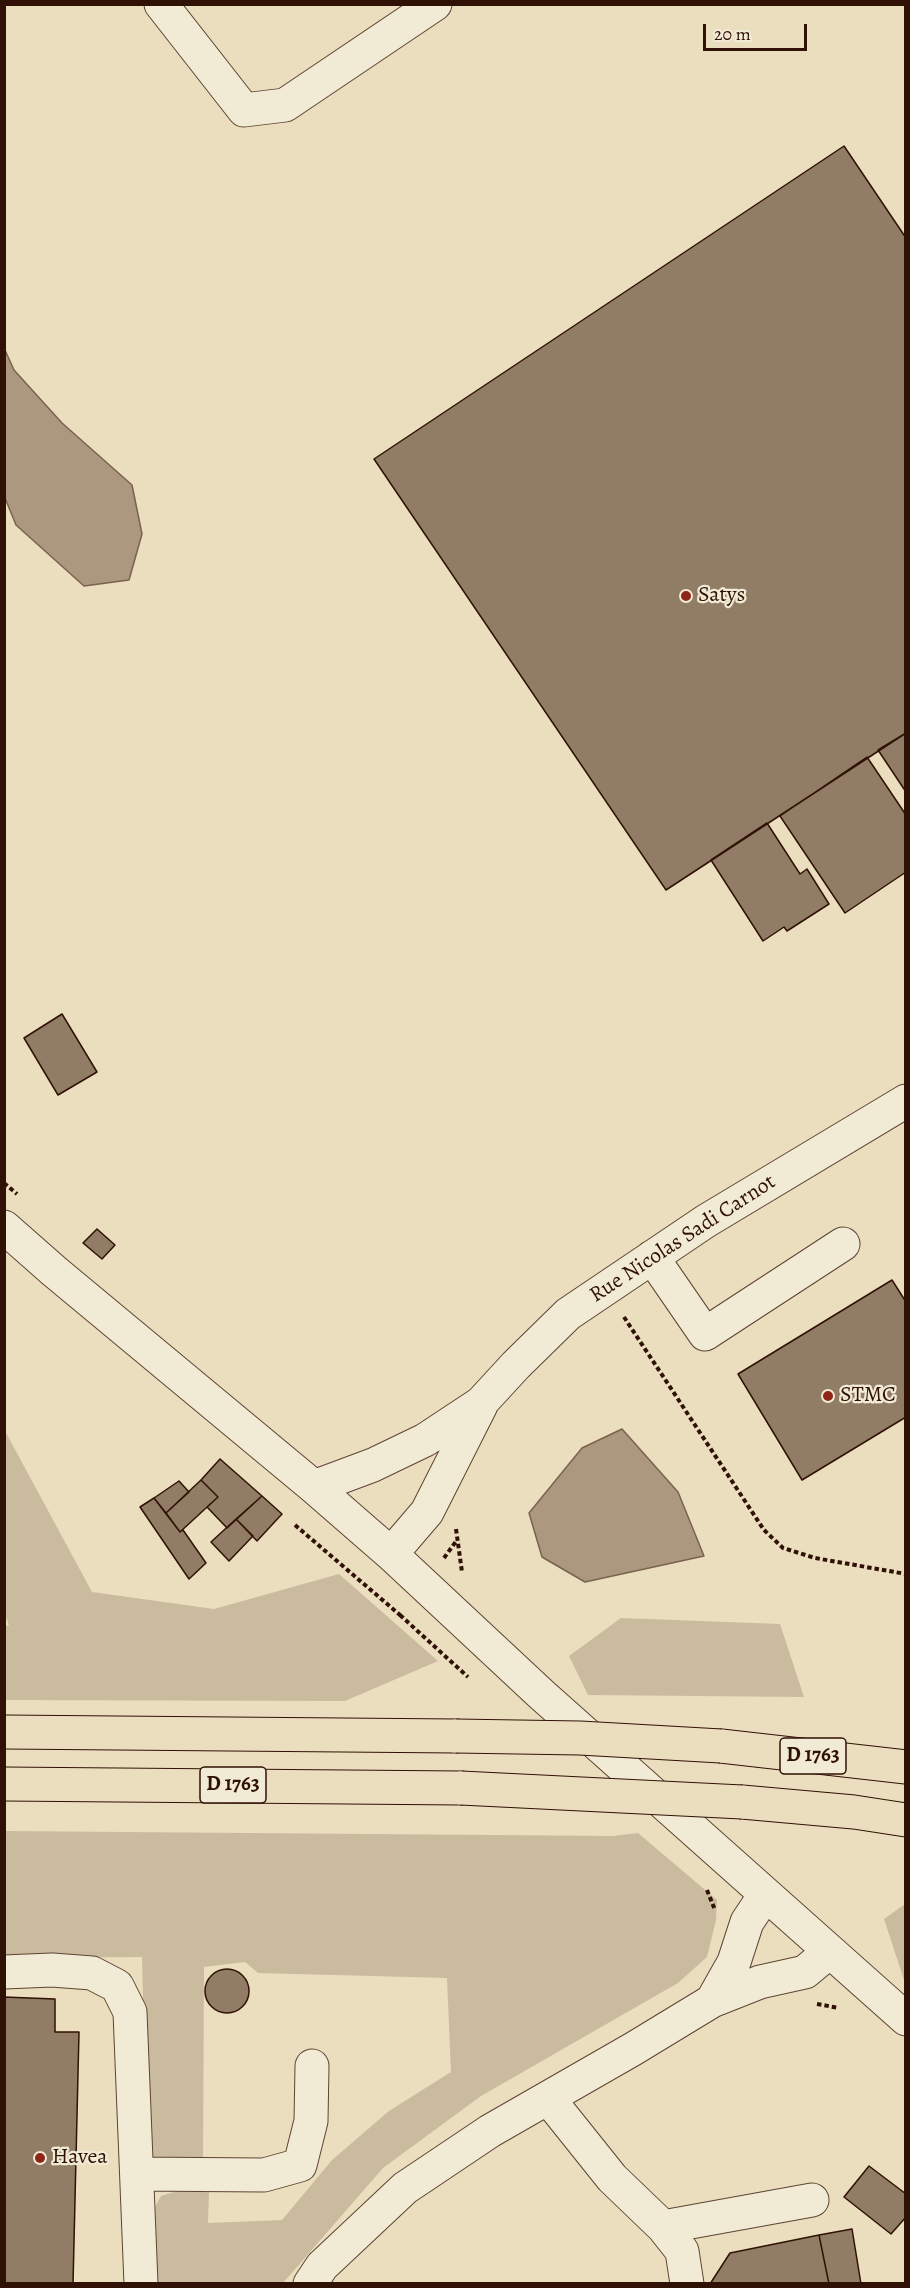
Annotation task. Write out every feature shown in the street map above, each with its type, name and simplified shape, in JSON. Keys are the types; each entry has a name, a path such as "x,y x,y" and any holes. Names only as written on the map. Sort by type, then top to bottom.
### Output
{"highway":[{"name":"D 1763","path":"4,1732 580,1738 721,1746 906,1767"},
{"name":"D 1763","path":"4,1785 461,1788 742,1802 854,1812 906,1820"}],"street":[{"path":"161,4 244,110 285,105 435,4"},
{"name":"Rue Nicolas Sadi Carnot","path":"481,1403 568,1314 706,1221 906,1101"},
{"path":"4,1227 392,1554 541,1694 906,2019"},
{"path":"652,1257 705,1334 843,1244"},
{"path":"314,1487 373,1465 425,1440 481,1403"},
{"path":"392,1554 427,1512 481,1403"},
{"path":"712,2001 734,1962 747,1922 765,1895"},
{"path":"309,2283 322,2266 405,2188 490,2131 712,2001 760,1982 805,1972 829,1952"},
{"path":"4,1972 51,1970 92,1973 117,1986 130,2012 141,2283"},
{"path":"137,2174 264,2175 300,2165 311,2121 312,2066"},
{"path":"548,2098 612,2178 663,2227 682,2251 687,2283"},
{"path":"663,2227 812,2200"}],"path":[{"path":"622,1315 764,1530 783,1548 815,1558 906,1574"},
{"path":"454,1520 462,1576"}],"shaded area":[{"path":"5,350 14,370 62,423 132,485 142,534 129,580 84,586 16,525 5,498"},
{"path":"622,1429 678,1492 704,1556 585,1582 542,1557 529,1513 582,1448"},
{"path":"5,1431 92,1592 214,1609 339,1574 438,1661 345,1701 5,1700 5,1626 9,1625 4,1612"},
{"path":"621,1618 780,1624 804,1697 588,1695 569,1656"},
{"path":"4,1831 613,1836 638,1833 717,1900 716,1920 707,1957 678,1983 481,2096 383,2168 283,2283 153,2283 151,2214 161,2196 177,2191 209,2192 208,2223 282,2220 332,2160 389,2111 451,2072 447,1978 258,1973 245,1962 204,1967 203,2160 147,2160 142,1957 5,1958"},
{"path":"905,1904 905,1983 884,1919"}],"building":[{"name":"Satys","path":"844,146 906,238 906,733 666,890 374,459"},
{"path":"906,733 906,792 878,750"},
{"path":"867,757 906,815 906,872 845,913 780,816"},
{"path":"767,823 800,874 807,869 829,904 787,931 784,927 763,941 711,860"},
{"path":"62,1014 97,1072 58,1095 24,1038"},
{"path":"97,1229 115,1245 102,1259 83,1243"},
{"name":"STMC","path":"892,1280 906,1302 906,1417 802,1480 738,1374"},
{"path":"220,1459 262,1496 227,1528 207,1507 218,1497 201,1480"},
{"path":"201,1480 218,1497 180,1532 166,1513"},
{"path":"179,1481 189,1492 166,1513 154,1498"},
{"path":"262,1496 282,1514 257,1541 236,1519"},
{"path":"154,1498 180,1532 183,1530 206,1563 189,1579 140,1507"},
{"path":"236,1519 253,1536 229,1561 211,1542"},
{"path":"227,1969 242,1976 249,1991 242,2006 227,2013 212,2006 205,1991 212,1976"},
{"name":"Havea","path":"4,1997 55,1999 55,2032 79,2032 73,2284 4,2284"},
{"path":"869,2166 906,2194 906,2217 891,2234 844,2197"},
{"path":"852,2229 861,2284 829,2284 819,2235"},
{"path":"819,2235 829,2284 710,2284 730,2253"}],"place":[{"name":"Satys","path":"686,596"},
{"name":"STMC","path":"828,1396"},
{"name":"Havea","path":"40,2158"}]}
